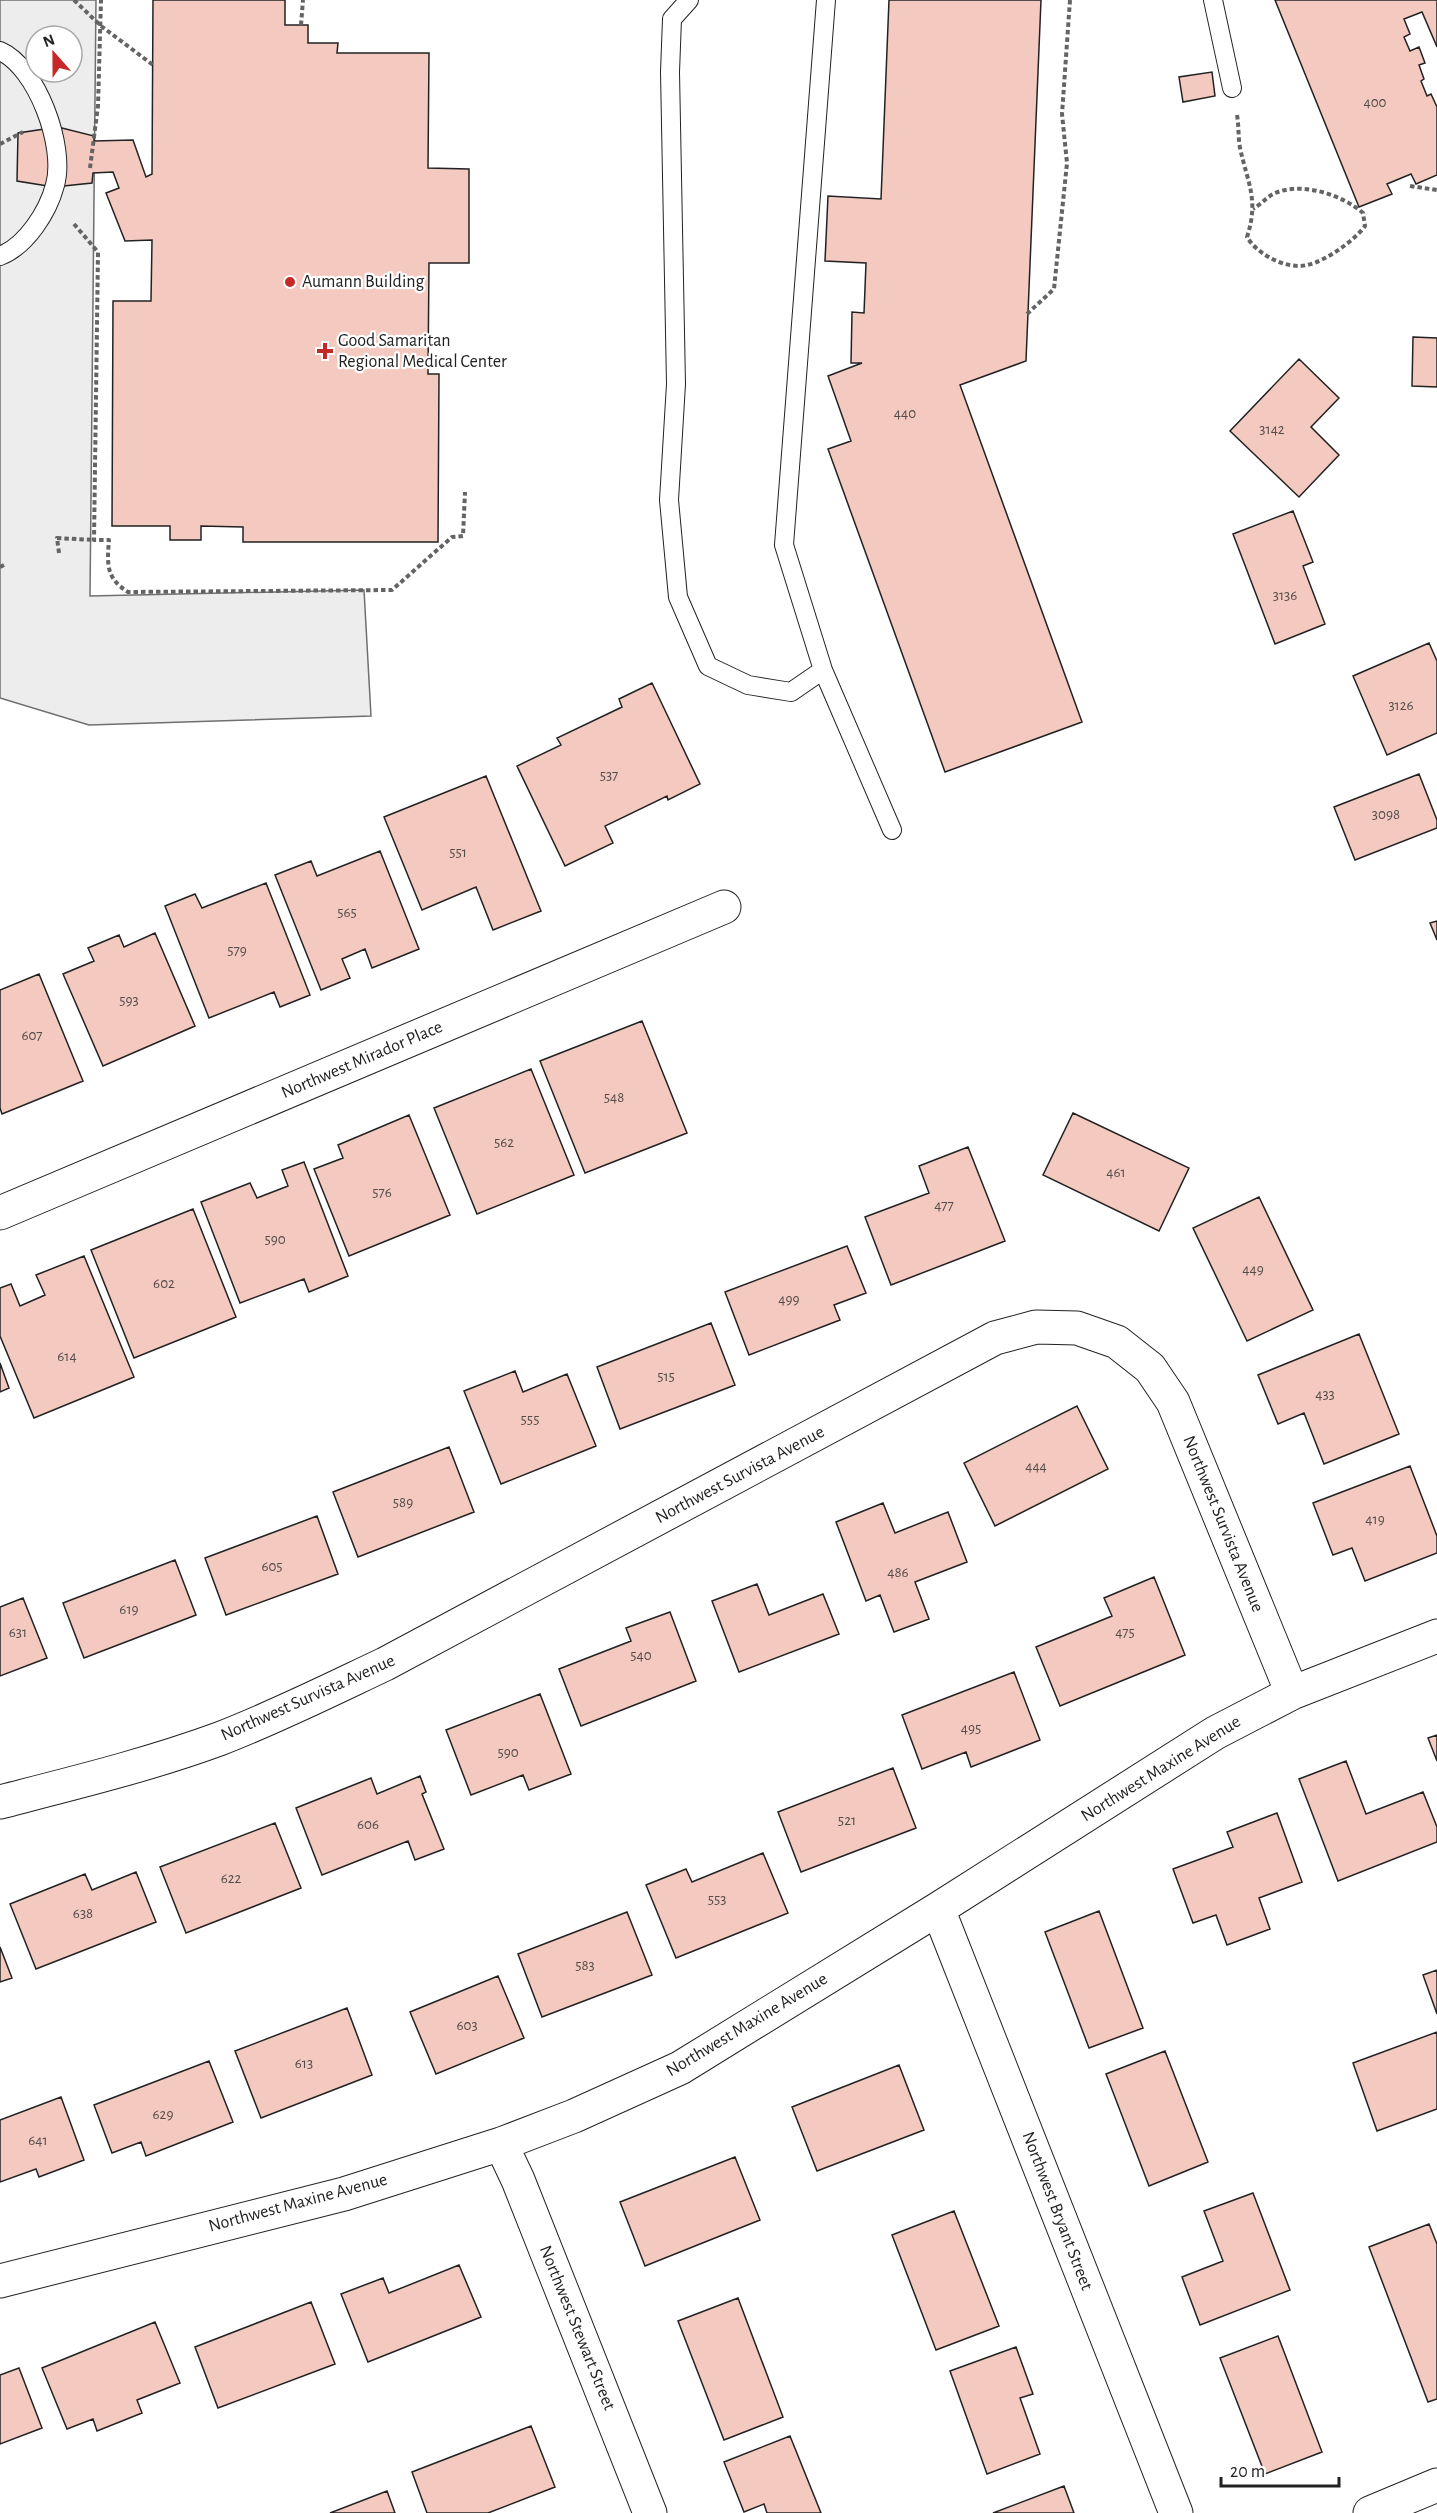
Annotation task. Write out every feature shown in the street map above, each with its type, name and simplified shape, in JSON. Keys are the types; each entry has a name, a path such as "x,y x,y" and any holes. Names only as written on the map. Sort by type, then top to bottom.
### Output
{"street":[{"name":"Northwest Mirador Place","path":"0,1213 724,907"},
{"name":"Northwest Survista Avenue","path":"0,1802 123,1770 218,1739 300,1705 385,1664 995,1338 1036,1327 1077,1328 1116,1342 1150,1368 1156,1376 1173,1402 1292,1692"},
{"name":"Northwest Maxine Avenue","path":"0,2281 344,2194 501,2144 574,2116 680,2068 938,1909 1215,1733 1292,1692 1437,1636"},
{"name":"Northwest Bryant Street","path":"938,1909 1176,2513"},
{"name":"Northwest Stewart Street","path":"501,2144 518,2180 650,2513"},
{"path":"1370,2513 1437,2485"}],"lane":[{"path":"689,0 672,20 670,72 676,384 669,500 678,597 708,666 748,685 791,692 823,670"},
{"path":"826,0 784,545 823,670 892,830"},
{"path":"1213,0 1232,88"},
{"path":"0,51 27,74 45,105 56,142 56,184 29,236 0,256"}],"path":[{"path":"74,0 100,26 153,65"},
{"path":"88,180 98,106 101,0"},
{"path":"301,25 303,0"},
{"path":"1027,314 1054,290 1067,163 1062,114 1070,0"},
{"path":"1232,88 1240,147 1253,191 1254,209 1247,237 1254,248 1273,259 1307,266 1355,240 1365,226 1363,213 1350,202 1299,188 1272,195 1254,209"},
{"path":"0,144 32,127"},
{"path":"1410,186 1437,190"},
{"path":"76,216 73,225 98,252 94,540"},
{"path":"59,553 57,538 109,540 110,573 116,584 128,592 392,590 452,537 463,537 465,492"}],"shaded area":[{"path":"0,0 96,0 90,596 364,590 371,716 89,725 0,698"}],"building":[{"name":"Aumann Building","path":"153,0 285,0 285,25 308,25 308,43 338,43 337,53 429,53 428,168 469,169 469,263 429,263 428,374 439,374 438,542 243,542 243,527 201,526 201,540 170,540 170,526 112,526 113,301 151,301 152,240 125,241 106,193 119,188 113,172 93,173 92,183 54,187 17,181 18,133 58,127 94,136 94,141 133,140 146,177 152,174"},
{"path":"889,0 1041,0 1026,361 960,385 1082,722 945,772 828,449 851,441 828,376 862,363 851,363 852,312 864,313 866,263 825,261 828,196 881,199"},
{"path":"1275,0 1437,0 1437,47 1422,12 1404,19 1410,34 1404,37 1410,51 1419,47 1425,63 1419,65 1424,79 1421,81 1427,96 1431,94 1437,107 1437,175 1416,184 1411,174 1387,184 1392,194 1359,207"},
{"path":"1212,72 1215,96 1183,102 1179,77"},
{"path":"1413,337 1437,338 1437,387 1412,386"},
{"path":"1299,359 1339,398 1311,427 1339,455 1299,497 1230,431"},
{"path":"1293,511 1313,562 1303,566 1325,624 1275,644 1233,534"},
{"path":"1429,643 1437,661 1437,733 1387,755 1353,676"},
{"path":"652,683 700,784 668,800 667,796 605,826 613,843 565,866 517,766 561,745 557,738 622,707 619,699"},
{"path":"1419,774 1437,820 1437,828 1355,860 1334,807"},
{"path":"486,776 541,911 493,930 476,887 422,910 384,817"},
{"path":"380,851 419,949 372,968 365,949 342,959 350,978 321,990 275,875 311,861 317,876"},
{"path":"266,883 310,995 280,1007 274,992 209,1018 165,906 195,894 202,908"},
{"path":"1437,921 1437,940 1430,923"},
{"path":"155,933 195,1026 103,1066 63,974 94,961 88,948 119,935 124,947"},
{"path":"39,974 83,1081 2,1114 0,1108 0,990"},
{"path":"642,1021 687,1133 585,1173 540,1061"},
{"path":"531,1069 574,1175 477,1214 434,1108"},
{"path":"1073,1113 1189,1168 1159,1231 1043,1175"},
{"path":"409,1115 450,1215 349,1256 314,1169 343,1158 338,1145"},
{"path":"968,1147 1005,1241 891,1285 865,1217 929,1193 919,1166"},
{"path":"304,1162 348,1276 309,1292 304,1279 240,1303 201,1202 250,1183 257,1198 288,1186 282,1170"},
{"path":"1259,1197 1313,1310 1247,1341 1193,1228"},
{"path":"193,1209 236,1317 134,1358 91,1250"},
{"path":"847,1246 866,1293 834,1305 840,1320 749,1355 725,1292"},
{"path":"84,1256 134,1377 34,1418 0,1336 0,1288 11,1284 20,1306 45,1295 36,1275"},
{"path":"711,1323 735,1385 620,1429 597,1367"},
{"path":"1359,1334 1399,1434 1324,1464 1304,1413 1278,1424 1258,1375"},
{"path":"0,1363 9,1388 0,1392"},
{"path":"515,1371 523,1392 567,1374 596,1446 501,1484 464,1391"},
{"path":"1077,1406 1108,1469 995,1526 964,1463"},
{"path":"449,1447 474,1512 358,1557 333,1492"},
{"path":"1410,1466 1437,1536 1437,1553 1365,1581 1352,1548 1333,1555 1313,1503"},
{"path":"883,1503 895,1533 948,1512 967,1562 915,1582 929,1619 894,1632 880,1595 866,1601 836,1522"},
{"path":"317,1516 338,1574 226,1615 205,1558"},
{"path":"175,1560 196,1615 84,1658 63,1603"},
{"path":"1154,1577 1185,1655 1060,1706 1036,1647 1112,1616 1104,1598"},
{"path":"757,1584 769,1615 823,1594 839,1634 739,1672 712,1601"},
{"path":"23,1598 47,1658 0,1676 0,1607"},
{"path":"670,1612 696,1681 581,1726 559,1669 631,1641 626,1628"},
{"path":"1014,1672 1040,1740 971,1767 966,1752 922,1769 902,1715"},
{"path":"540,1694 571,1774 529,1790 523,1775 471,1795 446,1730"},
{"path":"1437,1735 1437,1761 1428,1738"},
{"path":"1346,1761 1366,1814 1423,1792 1437,1827 1437,1842 1338,1881 1299,1779"},
{"path":"893,1768 916,1828 801,1872 778,1812"},
{"path":"420,1776 426,1792 422,1794 444,1849 415,1860 408,1841 322,1875 296,1808 371,1778 377,1794"},
{"path":"1277,1813 1302,1882 1259,1898 1270,1929 1227,1945 1216,1915 1193,1923 1173,1869 1233,1847 1227,1832"},
{"path":"275,1823 301,1888 186,1933 160,1867"},
{"path":"763,1853 788,1913 676,1958 646,1885 686,1869 692,1882"},
{"path":"136,1872 156,1922 36,1969 10,1904 85,1874 92,1890"},
{"path":"1099,1911 1143,2028 1089,2048 1045,1932"},
{"path":"627,1912 652,1975 542,2017 518,1954"},
{"path":"0,1947 12,1978 0,1982"},
{"path":"1437,1970 1437,2014 1423,1975"},
{"path":"498,1976 524,2038 436,2074 410,2012"},
{"path":"347,2008 372,2075 261,2118 235,2051"},
{"path":"1437,2032 1437,2109 1377,2131 1353,2063"},
{"path":"1165,2051 1208,2162 1149,2186 1106,2074"},
{"path":"209,2061 233,2122 146,2156 141,2142 112,2153 94,2105"},
{"path":"899,2065 924,2130 817,2171 792,2107"},
{"path":"61,2097 84,2160 39,2177 36,2169 0,2182 0,2120"},
{"path":"735,2157 760,2220 645,2266 620,2202"},
{"path":"1253,2193 1290,2290 1200,2325 1182,2277 1223,2261 1204,2211"},
{"path":"954,2211 999,2326 936,2350 892,2235"},
{"path":"1429,2224 1437,2244 1437,2399 1428,2402 1369,2247"},
{"path":"459,2265 481,2317 368,2362 341,2294 383,2278 389,2293"},
{"path":"738,2298 783,2417 724,2440 678,2321"},
{"path":"311,2302 335,2364 218,2408 195,2347"},
{"path":"155,2322 180,2383 137,2400 142,2413 97,2431 93,2419 67,2429 42,2368"},
{"path":"1278,2336 1322,2452 1265,2474 1220,2358"},
{"path":"1016,2347 1033,2394 1020,2398 1040,2454 987,2474 950,2371"},
{"path":"19,2368 42,2428 0,2444 0,2375"},
{"path":"531,2426 555,2487 488,2513 427,2513 412,2472"},
{"path":"790,2436 821,2513 767,2513 764,2504 744,2512 724,2462"},
{"path":"1064,2486 1074,2513 993,2513"},
{"path":"387,2491 395,2513 330,2513"}],"place":[{"name":"Aumann Building","path":"290,282"},
{"name":"Good Samaritan Regional Medical Center","path":"325,351"}]}
